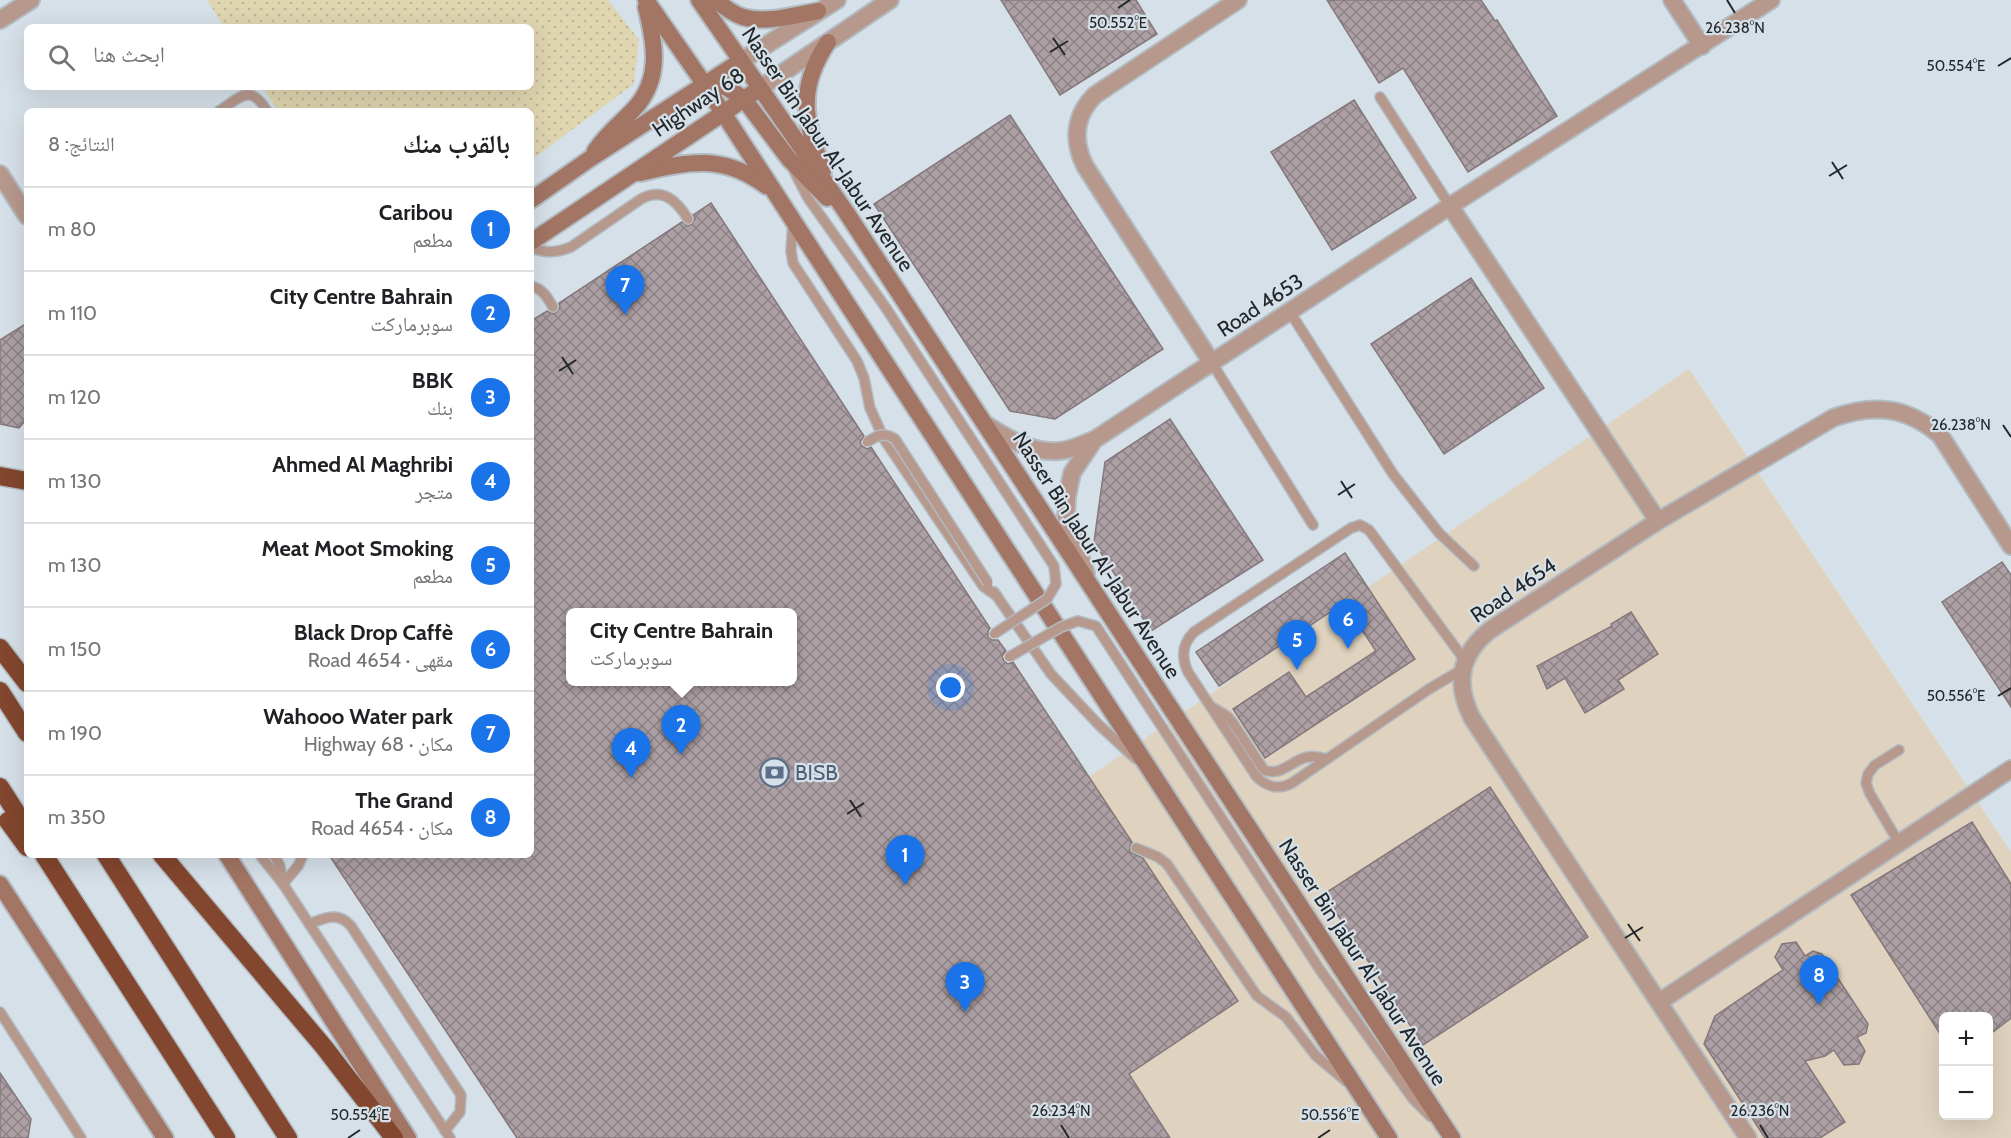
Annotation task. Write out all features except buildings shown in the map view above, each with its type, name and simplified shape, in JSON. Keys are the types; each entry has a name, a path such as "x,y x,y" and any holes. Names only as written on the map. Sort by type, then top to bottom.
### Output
{"highway":[{"path":"0,476 24,480"},
{"path":"0,648 24,679"},
{"path":"0,691 24,728"},
{"path":"0,787 24,824"},
{"path":"0,810 24,843"},
{"path":"35,858 131,992"},
{"path":"46,858 226,1138"},
{"path":"108,858 288,1138"},
{"path":"165,858 324,1047 394,1138"}],"main road":[{"path":"645,0 723,112 1389,1138"},
{"path":"591,158 607,135 634,110 649,86 654,66 655,45 645,0"},
{"name":"Nasser Bin Jabur Al-Jabur Avenue","path":"699,0 846,213 1451,1137"},
{"path":"716,0 735,14 752,19 768,19 818,11"},
{"path":"828,42 809,78 806,98 811,136 831,191"},
{"name":"Highway 68","path":"534,198 591,158 741,61"},
{"path":"705,85 726,87 744,99 789,159 815,188 846,213"},
{"name":"Highway 68","path":"534,240 759,89"},
{"path":"627,177 674,164 717,163 756,178 773,191"},
{"path":"229,858 408,1138"},
{"path":"0,884 165,1138"}],"street":[{"path":"0,20 31,0"},
{"name":"Highway 68","path":"741,61 837,0"},
{"name":"Highway 68","path":"759,89 890,0"},
{"path":"1212,363 1085,166 1077,145 1076,133 1082,112 1095,94 1238,0"},
{"path":"1672,0 1702,46"},
{"name":"Road 4653","path":"985,424 1010,441 1029,448 1059,451 1094,440 1450,206 1771,0"},
{"path":"0,174 24,211"},
{"path":"1450,206 1658,521"},
{"name":"Road 4654","path":"1464,665 1473,646 1490,630 1658,521 1833,418 1862,409 1905,414 1929,426 1940,435 2011,546"},
{"name":"Road 4653","path":"1092,588 1066,518 1072,473 1094,440"},
{"path":"1464,665 1461,686 1464,703 1472,718 1748,1138"},
{"path":"1659,1002 2011,769"}],"lane":[{"path":"223,108 241,96 252,94 257,96 265,108"},
{"path":"1380,97 1450,206"},
{"path":"789,159 808,198 886,308 1054,566 1056,584 1047,599 994,634"},
{"path":"534,249 548,253 560,252 571,247 641,199 654,194 668,196 674,200 688,219"},
{"path":"793,222 791,251 794,262 857,361 864,378 870,408 884,439 983,586 997,596"},
{"path":"534,287 545,294 553,307"},
{"path":"1290,312 1393,474 1439,533 1474,566"},
{"path":"1212,363 1313,525"},
{"path":"867,442 879,435 887,434 895,439 988,583 1051,674 1098,724 1151,773"},
{"path":"1360,525 1368,530 1464,665 1286,786 1273,787 1266,785 1256,776 1185,665 1183,651 1188,637 1194,632 1351,528 1360,525"},
{"path":"1010,657 1061,627 1078,621 1096,626 1320,970 1413,1099 1451,1137"},
{"path":"1211,706 1227,716 1264,770 1280,771 1306,756 1326,759"},
{"path":"1899,750 1875,765 1868,774 1866,783 1899,843"},
{"path":"1136,848 1158,857 1174,873 1251,988 1265,1004 1286,1017 1324,1064 1356,1089"},
{"path":"262,858 283,884 309,924 448,1135 460,1112 460,1095 351,926 343,918 332,916 309,924"},
{"path":"276,858 280,866 283,884"},
{"path":"283,884 302,858"},
{"path":"0,1012 81,1138"}],"shaded area":[{"path":"1689,369 2011,852 2011,1138 557,1138"}],"sand":[{"path":"207,0 608,0 639,40 634,84 534,158 534,108 276,108 265,90 534,90 534,24 222,24"}],"place":[{"name":"Wahooo Water park","path":"625,315"},
{"name":"Black Drop Caffè","path":"1348,649"},
{"name":"Meat Moot Smoking","path":"1297,670"},
{"name":"City Centre Bahrain","path":"681,755"},
{"name":"BISB","path":"774,772"},
{"name":"Ahmed Al Maghribi","path":"631,778"},
{"name":"Caribou","path":"905,885"},
{"name":"The Grand","path":"1819,1005"},
{"name":"BBK","path":"965,1012"}]}
